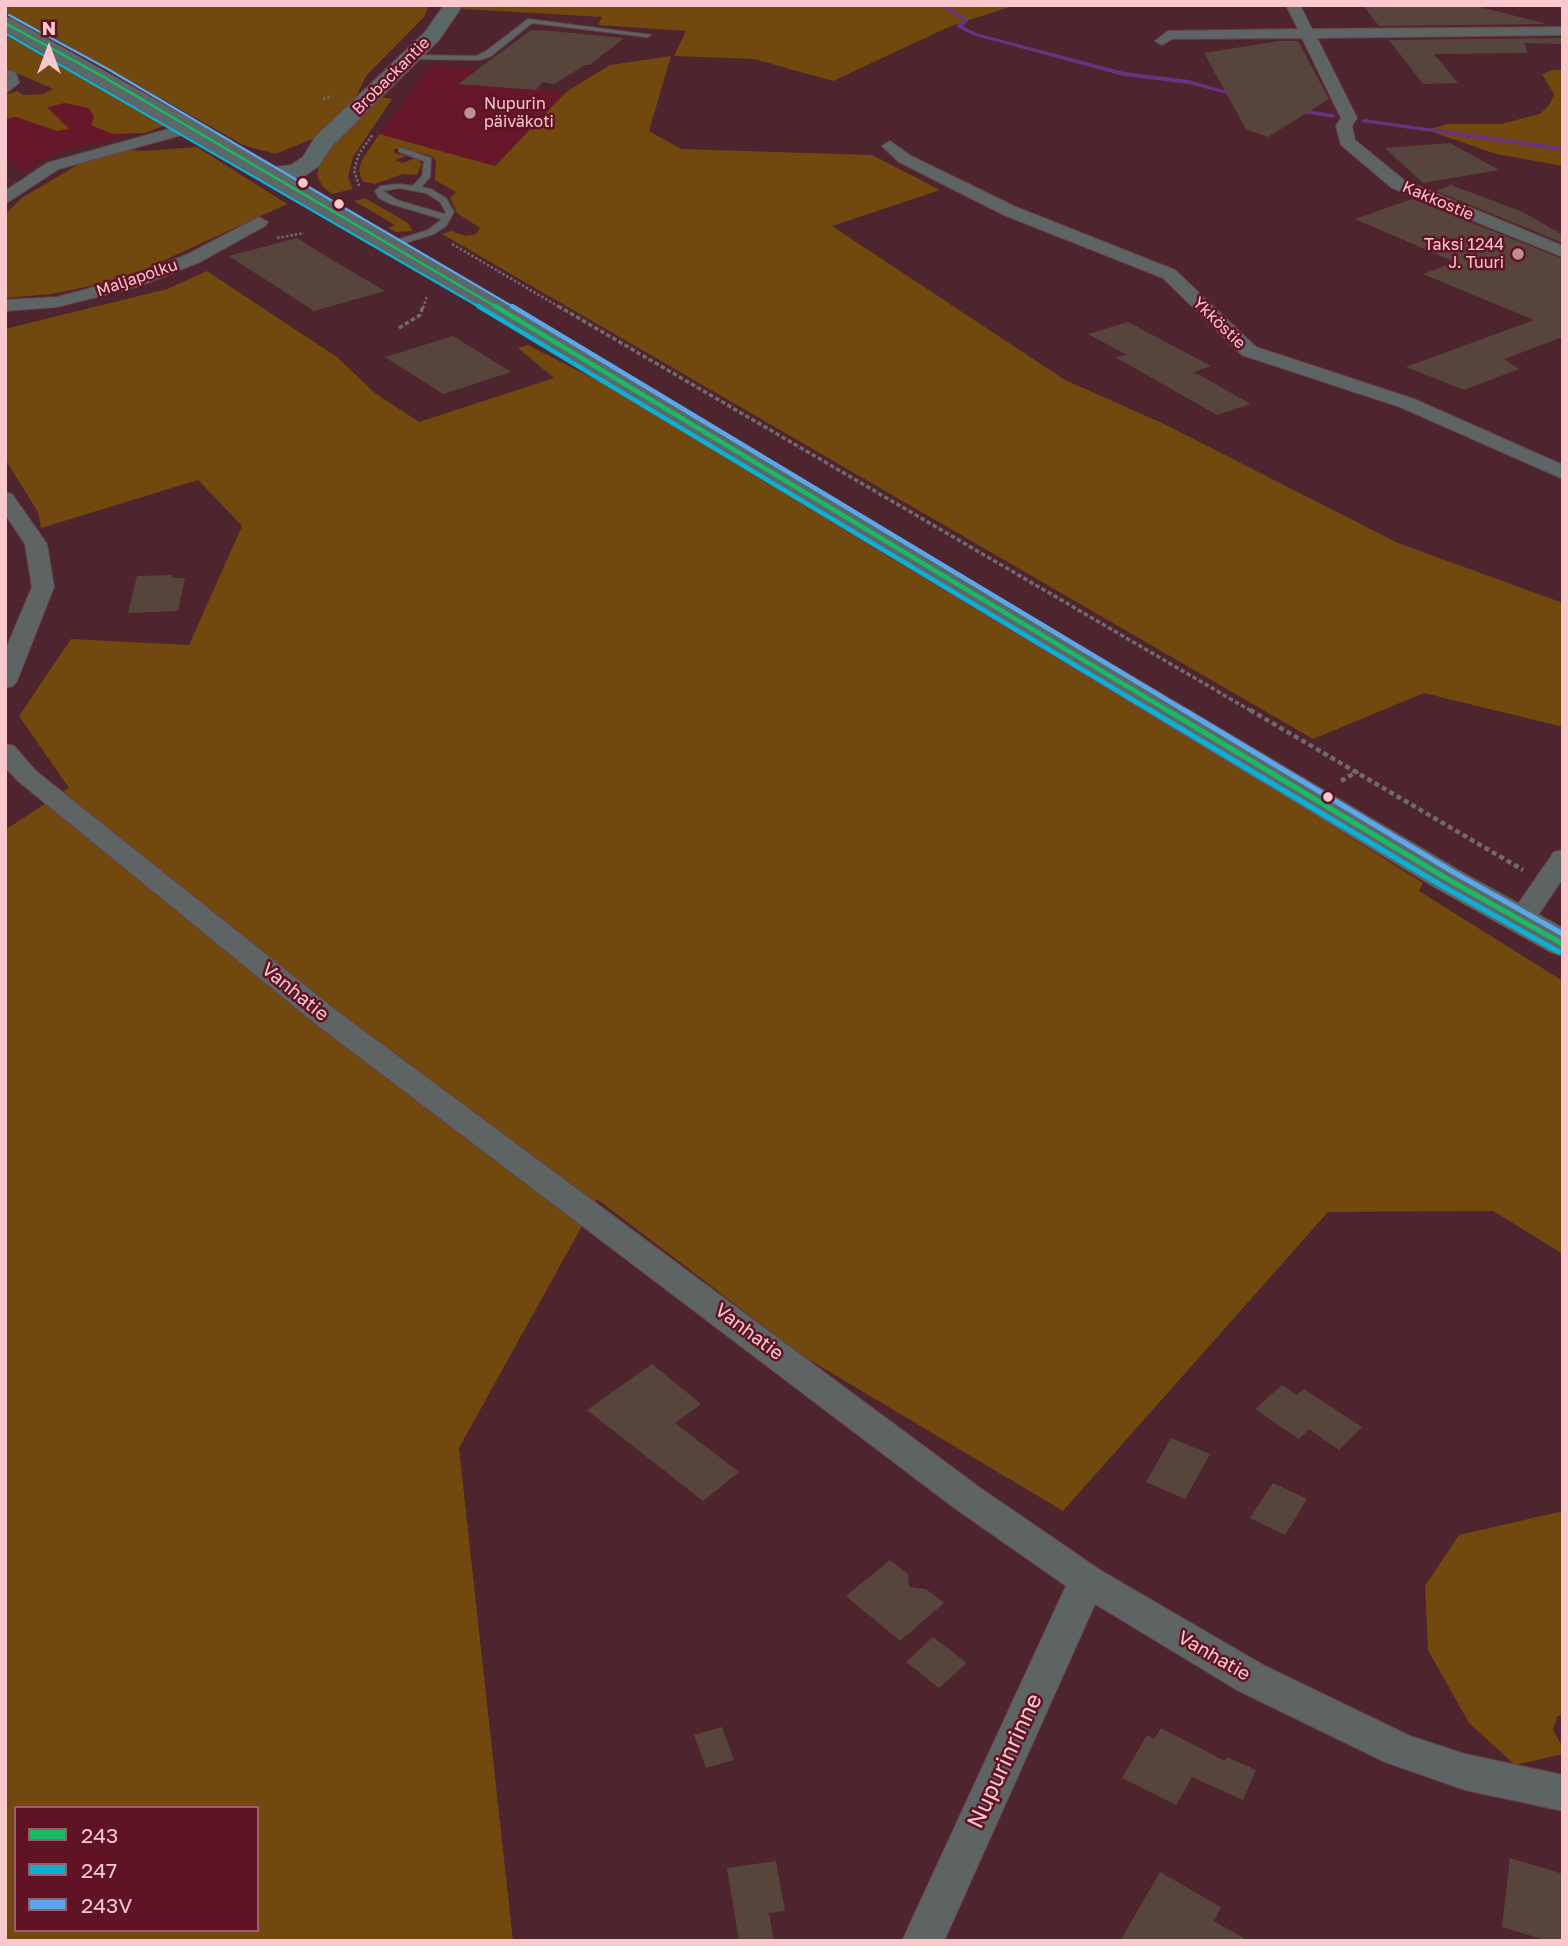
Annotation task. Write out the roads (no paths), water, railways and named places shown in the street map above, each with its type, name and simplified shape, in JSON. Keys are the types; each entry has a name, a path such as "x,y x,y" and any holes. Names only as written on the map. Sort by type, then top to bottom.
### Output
{"main road":[{"name":"Brobackantie","path":"271,175 298,170 311,161 323,142 447,19 454,5"},
{"path":"5,23 102,75 390,245 969,593 1225,743 1449,880 1563,944"}],"street":[{"name":"Kakkostie","path":"1293,5 1349,118 1343,132 1347,142 1398,184 1563,252"},
{"path":"1162,41 1168,35 1563,32"},
{"path":"5,72 11,76 11,83 5,89"},
{"path":"5,199 53,166 70,159 190,128"},
{"name":"Ykköstie","path":"890,146 905,159 1010,211 1169,274 1249,351 1407,403 1563,473"},
{"name":"Maljapolku","path":"5,306 57,302 134,282 194,258 259,222"},
{"path":"5,498 36,544 43,587 5,681"},
{"name":"Vanhatie","path":"5,751 27,776 327,1018 966,1497 1087,1581 1251,1678 1399,1750 1465,1772 1563,1793"},
{"path":"1521,920 1563,858"},
{"name":"Nupurinrinne","path":"923,1941 1087,1581"}],"lane":[{"path":"410,57 477,58 488,54 531,21 647,35"},
{"path":"402,150 428,160 426,177 415,189"},
{"path":"390,245 431,232 447,218 450,212 443,200 415,189 390,186 379,191 394,202 447,218"}],"waterway":[{"path":"941,5 966,20 959,26 974,34 1124,74 1189,82 1238,95"},
{"path":"1294,110 1333,116"},
{"path":"1364,121 1563,149"}],"place":[{"name":"Nupurin päiväkoti","path":"470,113"},
{"name":"Taksi 1244 J. Tuuri","path":"1518,254"}]}
